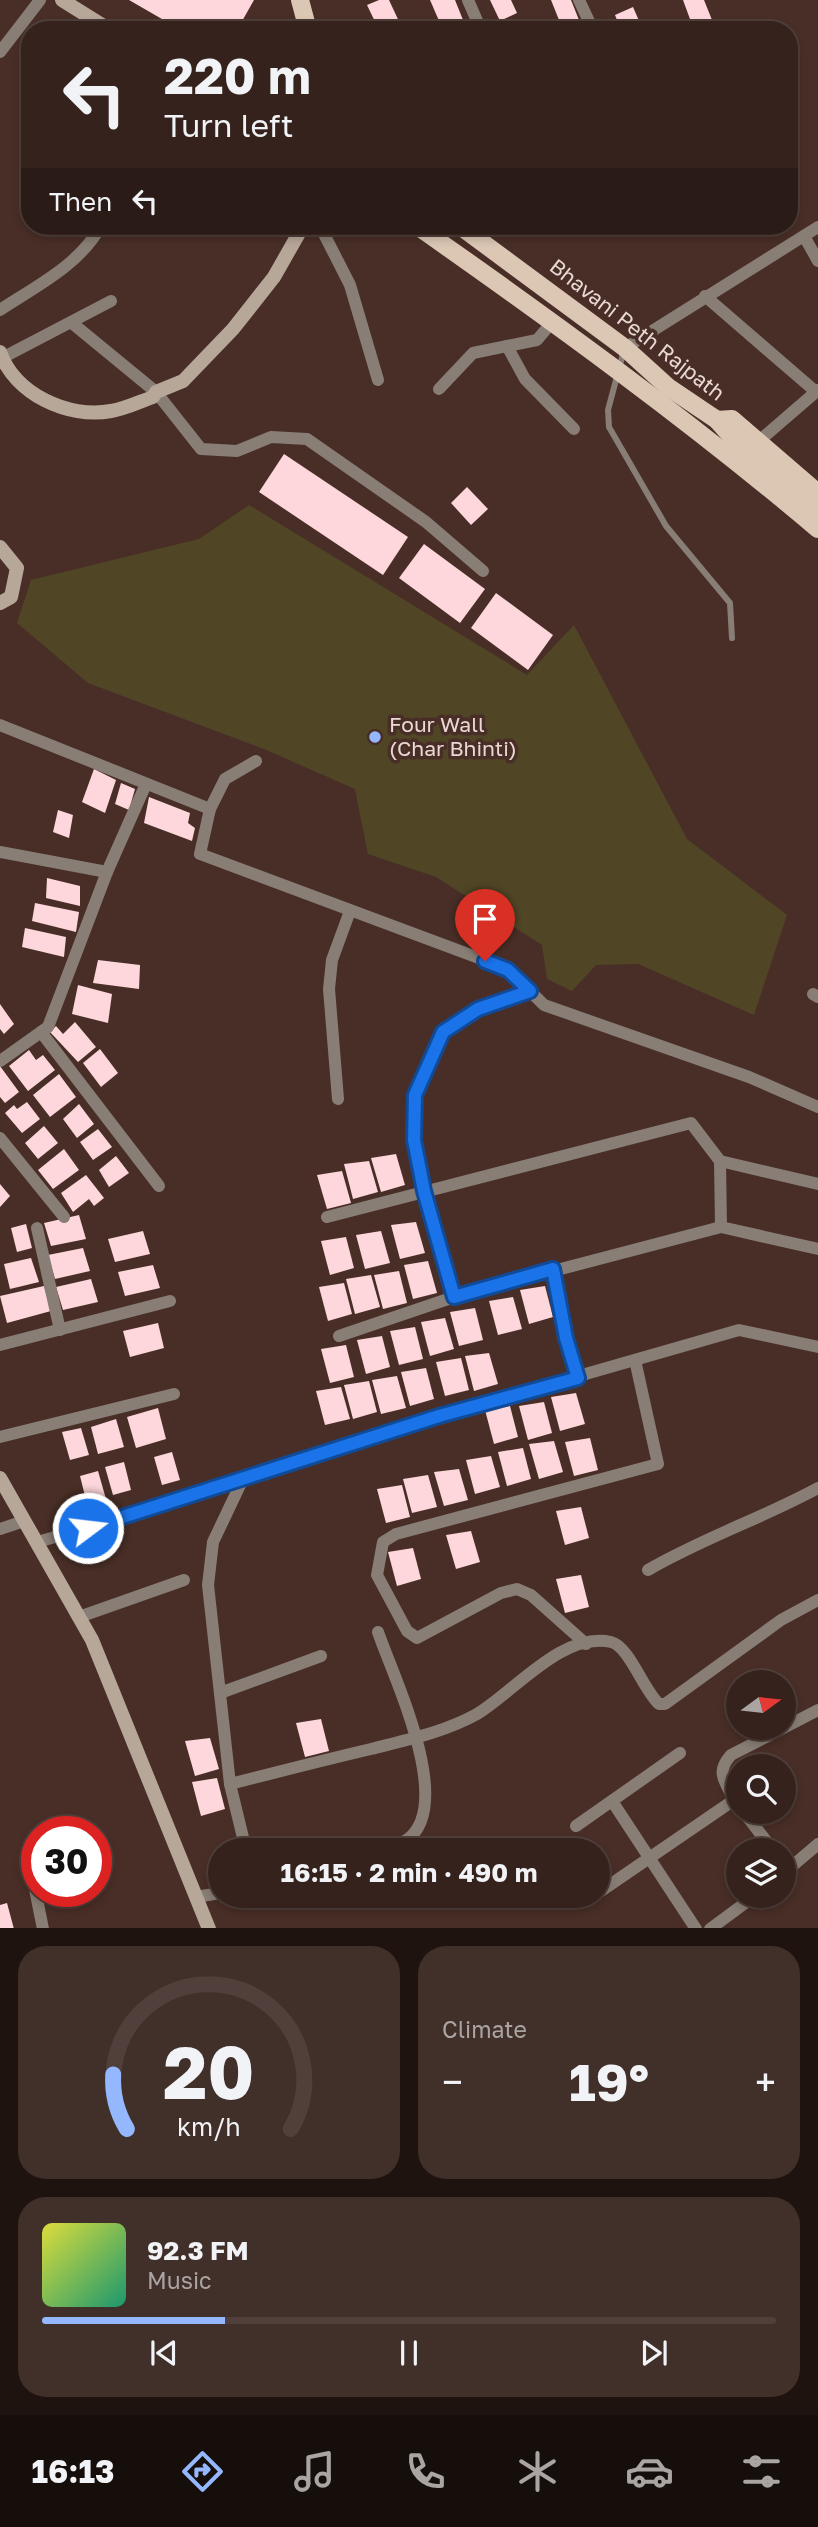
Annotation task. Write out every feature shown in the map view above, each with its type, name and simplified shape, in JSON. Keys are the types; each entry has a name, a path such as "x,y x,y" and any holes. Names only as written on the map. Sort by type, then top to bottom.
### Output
{"main road":[{"path":"300,0 305,21"},
{"path":"430,235 553,321 751,473 818,529"},
{"name":"Bhavani Peth Rajpath","path":"472,235 625,348 668,387 717,420 732,419 818,493"},
{"path":"717,420 746,453 818,511"}],"street":[{"path":"24,21 40,0"},
{"path":"62,0 96,21"},
{"path":"468,0 477,21"},
{"path":"579,0 589,21"},
{"path":"0,51 21,24"},
{"path":"625,348 818,227"},
{"path":"0,310 72,264 89,247 96,235"},
{"path":"111,301 72,323 1,355 34,397 67,409 110,412 153,397 156,392 183,381 233,329 274,277 298,235"},
{"path":"325,235 350,285 378,380"},
{"path":"804,236 818,261"},
{"path":"705,296 817,391 759,442"},
{"path":"439,389 473,353 537,340 553,321"},
{"path":"72,323 156,392 201,449 237,451 271,437 307,439 426,522 483,571"},
{"path":"508,346 525,379 574,429"},
{"path":"0,547 17,568 10,597 0,603"},
{"path":"0,741 3,726 210,809"},
{"path":"256,761 225,779 210,809 200,854 508,970 544,1005 589,1018 749,1077 818,1107"},
{"path":"0,1061 48,1027 107,872 146,784"},
{"path":"0,852 107,872"},
{"path":"338,1099 329,989 331,960 350,911"},
{"path":"454,1297 424,1191 414,1140 415,1095 443,1032 478,1009 530,991"},
{"path":"41,1032 159,1186"},
{"path":"327,1217 424,1191 465,1184 691,1124 720,1161 721,1227"},
{"path":"0,1139 64,1217"},
{"path":"720,1161 818,1184"},
{"path":"339,1336 454,1297 721,1227 818,1249"},
{"path":"37,1228 60,1330"},
{"path":"553,1269 566,1338 578,1378"},
{"path":"0,1345 170,1301"},
{"path":"37,1542 139,1514 439,1416 739,1330 818,1347"},
{"path":"586,1644 531,1595 517,1589 501,1593 417,1638 407,1631 377,1575 383,1542 396,1534 658,1464 635,1360"},
{"path":"0,1437 173,1394"},
{"path":"0,1478 92,1640 209,1928"},
{"path":"242,1480 213,1542 208,1585 230,1784 243,1838"},
{"path":"648,1570 692,1545 779,1509 818,1488"},
{"path":"0,1530 24,1521"},
{"path":"79,1617 184,1580"},
{"path":"230,1784 415,1737 480,1713 538,1666 586,1644 602,1641 615,1643 626,1655 653,1698 659,1704 665,1704 781,1620 818,1600"},
{"path":"378,1632 415,1737 428,1788 423,1817 410,1838"},
{"path":"220,1693 321,1657"},
{"path":"734,1754 818,1710"},
{"path":"576,1826 680,1753"},
{"path":"726,1761 721,1772 726,1782"},
{"path":"612,1801 696,1928"},
{"path":"610,1885 726,1809"},
{"path":"753,1824 764,1838"},
{"path":"796,1863 816,1852"},
{"path":"197,1897 208,1895"},
{"path":"39,1907 43,1928"},
{"path":"710,1928 738,1908"}],"lane":[{"path":"625,348 608,410 609,427 666,526 730,603 732,638"}],"shaded area":[{"path":"249,505 527,675 574,625 687,839 787,915 754,1015 638,964 596,965 572,991 547,979 542,945 436,877 368,854 355,789 264,749 88,683 17,623 31,580 199,539"}],"building":[{"path":"129,0 254,0 242,21 165,21"},
{"path":"379,0 389,0 399,21 375,21 367,5"},
{"path":"430,0 455,0 463,21 439,21"},
{"path":"490,0 511,0 517,13 500,21"},
{"path":"551,0 571,0 579,21 559,21"},
{"path":"683,0 704,0 712,21 691,21"},
{"path":"633,7 639,21 617,21 615,15"},
{"path":"284,454 408,537 383,575 259,492"},
{"path":"467,487 488,509 471,525 451,503"},
{"path":"424,544 485,589 460,623 399,578"},
{"path":"496,593 553,635 528,670 471,628"},
{"path":"94,769 116,780 105,813 82,802"},
{"path":"121,783 135,789 129,810 115,804"},
{"path":"149,797 190,813 188,823 195,828 192,841 144,823"},
{"path":"58,810 73,815 69,838 53,832"},
{"path":"47,878 80,886 80,906 46,898"},
{"path":"35,903 79,912 76,932 32,921"},
{"path":"25,928 66,937 64,957 22,947"},
{"path":"98,960 140,965 139,989 93,983"},
{"path":"78,985 112,994 108,1023 72,1014"},
{"path":"0,1004 14,1024 4,1034 0,1029"},
{"path":"75,1022 96,1047 78,1062 50,1032 56,1026 63,1034"},
{"path":"100,1049 118,1073 101,1087 83,1063"},
{"path":"29,1050 36,1060 43,1055 55,1070 28,1091 9,1066"},
{"path":"0,1066 19,1092 5,1103 0,1097"},
{"path":"59,1074 76,1097 50,1117 33,1095"},
{"path":"27,1102 40,1119 22,1133 5,1113 14,1105 17,1109"},
{"path":"79,1104 94,1124 77,1138 63,1119"},
{"path":"44,1126 58,1143 38,1159 25,1143"},
{"path":"98,1129 112,1147 93,1160 80,1142"},
{"path":"64,1149 79,1170 53,1189 38,1170"},
{"path":"396,1154 405,1185 381,1192 371,1158"},
{"path":"116,1156 129,1173 109,1187 99,1170"},
{"path":"369,1161 378,1192 353,1199 344,1164"},
{"path":"342,1171 351,1203 327,1209 317,1175"},
{"path":"86,1175 104,1198 94,1206 89,1199 73,1212 61,1193"},
{"path":"0,1184 10,1196 0,1207"},
{"path":"79,1215 86,1239 51,1246 44,1223"},
{"path":"416,1222 425,1253 400,1259 391,1225"},
{"path":"26,1224 32,1248 17,1252 11,1228"},
{"path":"143,1231 150,1254 115,1262 108,1239"},
{"path":"381,1231 390,1263 365,1269 356,1235"},
{"path":"346,1237 354,1268 330,1275 321,1241"},
{"path":"83,1248 90,1271 55,1279 48,1255"},
{"path":"31,1258 39,1282 10,1289 4,1264"},
{"path":"428,1261 437,1293 413,1299 404,1265"},
{"path":"153,1265 160,1288 125,1296 118,1272"},
{"path":"399,1271 407,1303 383,1309 374,1275"},
{"path":"371,1275 380,1307 355,1314 346,1279"},
{"path":"91,1279 98,1302 63,1310 56,1287"},
{"path":"344,1283 352,1314 328,1321 319,1287"},
{"path":"44,1286 51,1311 7,1323 0,1296"},
{"path":"545,1286 553,1317 529,1324 520,1290"},
{"path":"513,1297 522,1329 498,1335 489,1301"},
{"path":"475,1308 483,1340 459,1346 450,1312"},
{"path":"445,1318 454,1349 430,1356 421,1322"},
{"path":"158,1323 164,1348 130,1357 123,1331"},
{"path":"415,1327 423,1359 399,1365 390,1331"},
{"path":"382,1336 390,1367 366,1374 357,1340"},
{"path":"346,1345 354,1377 330,1383 321,1349"},
{"path":"489,1353 498,1384 474,1391 465,1356"},
{"path":"461,1358 469,1390 445,1396 436,1362"},
{"path":"426,1368 434,1399 410,1406 401,1372"},
{"path":"397,1376 406,1408 381,1414 372,1380"},
{"path":"369,1381 377,1412 353,1419 344,1385"},
{"path":"341,1387 350,1419 325,1425 316,1391"},
{"path":"576,1393 585,1424 560,1431 551,1397"},
{"path":"544,1402 552,1433 528,1440 519,1406"},
{"path":"510,1406 518,1437 494,1444 485,1410"},
{"path":"158,1408 166,1439 136,1448 127,1417"},
{"path":"116,1419 124,1447 98,1454 91,1427"},
{"path":"81,1428 89,1455 70,1460 62,1432"},
{"path":"590,1438 598,1470 574,1476 565,1442"},
{"path":"554,1441 563,1472 539,1479 529,1444"},
{"path":"523,1448 531,1479 507,1486 498,1452"},
{"path":"172,1452 180,1480 162,1485 154,1457"},
{"path":"491,1456 500,1487 475,1494 466,1460"},
{"path":"124,1462 131,1490 113,1495 105,1467"},
{"path":"459,1469 468,1500 444,1506 434,1472"},
{"path":"98,1471 106,1499 87,1504 80,1476"},
{"path":"428,1475 437,1507 412,1513 403,1479"},
{"path":"402,1485 410,1517 386,1523 377,1489"},
{"path":"581,1507 589,1538 565,1545 556,1511"},
{"path":"471,1531 480,1562 456,1569 446,1535"},
{"path":"413,1548 421,1579 397,1586 388,1552"},
{"path":"581,1575 589,1607 565,1613 556,1579"},
{"path":"321,1719 329,1751 305,1757 296,1723"},
{"path":"210,1738 219,1769 195,1776 185,1741"},
{"path":"217,1778 225,1809 201,1816 192,1782"},
{"path":"7,1903 14,1928 0,1928 0,1905"}],"place":[{"name":"Four Wall (Char Bhinti)","path":"375,737"}],"route":[{"path":"88,1528 139,1514 439,1416 578,1378 566,1338 553,1269 454,1297 424,1191 414,1140 415,1095 443,1032 478,1009 530,991 508,970 485,961"}]}
